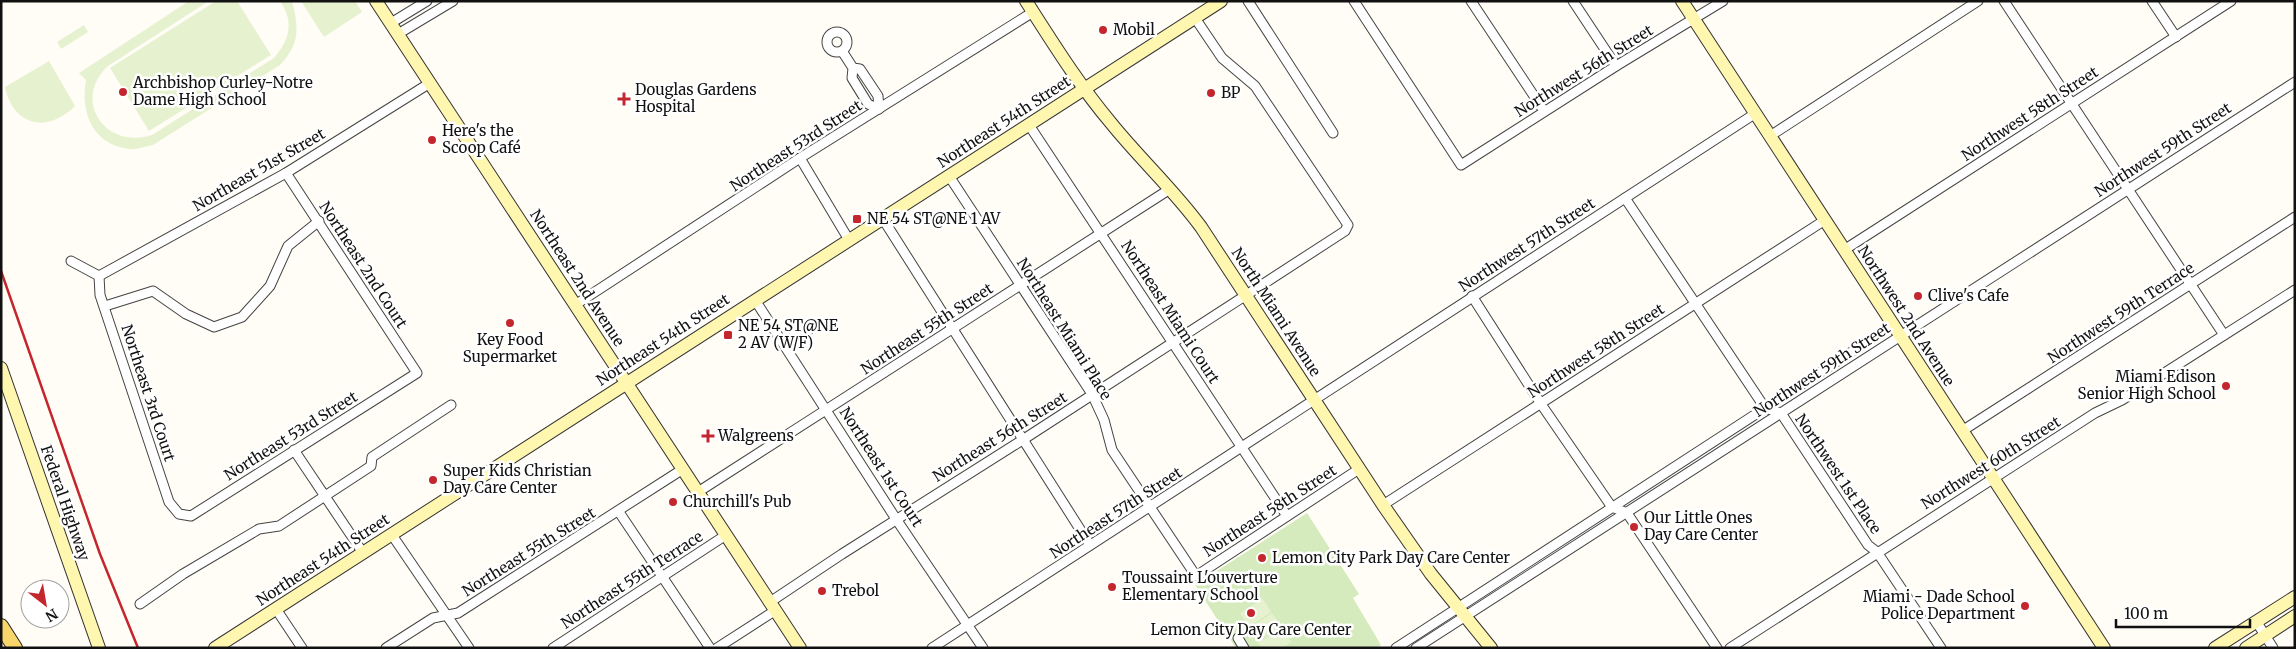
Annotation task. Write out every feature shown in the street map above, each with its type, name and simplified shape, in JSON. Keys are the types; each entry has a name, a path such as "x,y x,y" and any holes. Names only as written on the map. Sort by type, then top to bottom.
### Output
{"main road":[{"name":"Northeast 2nd Avenue","path":"376,1 800,648"},
{"name":"Northeast 54th Street","path":"214,648 276,610 1221,1"},
{"name":"Northwest 2nd Avenue","path":"1682,1 2104,648"},
{"name":"North Miami Avenue","path":"1029,6 1085,90 1111,124 1170,189 1201,227 1313,400 1431,574 1491,648"},
{"name":"Federal Highway","path":"1,368 99,648"},
{"path":"2215,648 2295,596"},
{"path":"2246,648 2295,616"},
{"path":"1,626 15,648"}],"street":[{"path":"395,29 427,1"},
{"path":"395,29 454,1"},
{"path":"1248,1 1333,133"},
{"name":"Northwest 56th Street","path":"1354,1 1461,165 1544,111 1722,1"},
{"path":"1472,1 1544,111"},
{"path":"1573,1 1616,66"},
{"path":"1770,136 1978,1"},
{"path":"2004,1 2224,335"},
{"path":"2152,1 2176,37"},
{"name":"Northwest 58th Street","path":"1844,250 2231,1"},
{"name":"Northeast 53rd Street","path":"575,305 800,158 879,109 1029,6"},
{"path":"1195,18 1222,58 1255,86 1348,225 1344,231 1245,295"},
{"path":"842,51 853,68 860,69 878,96 879,109"},
{"name":"Northwest 59th Street","path":"1462,612 1612,507 1765,408 1897,331 2127,189 2295,82"},
{"name":"Northeast 51st Street","path":"99,276 286,173 430,83"},
{"name":"Northwest 57th Street","path":"1313,400 1756,114"},
{"name":"Northeast Miami Court","path":"1029,125 1243,447 1286,516"},
{"path":"800,158 849,240"},
{"name":"Northeast 2nd Court","path":"286,173 319,220 416,373"},
{"name":"Northeast Miami Place","path":"949,176 1092,394 1104,420 1112,450 1196,576"},
{"name":"Northeast 55th Street","path":"698,492 1170,189"},
{"path":"1625,198 1765,408"},
{"name":"Northwest 59th Terrace","path":"1962,431 2295,217"},
{"path":"883,218 1090,545"},
{"path":"105,306 153,291 186,314 214,327 242,317 270,286 288,246 319,220"},
{"name":"Northwest 58th Street","path":"1383,504 1541,404 1694,302 1825,220"},
{"path":"71,261 99,276"},
{"name":"Northeast 3rd Court","path":"99,276 100,295 169,502 180,514"},
{"name":"Northwest 60th Street","path":"1730,648 1993,478 2295,290"},
{"name":"Northeast 56th Street","path":"717,648 896,519 1024,439 1245,295"},
{"path":"1472,296 1541,404 1612,507 1627,513 1717,648"},
{"name":"Northeast 1st Court","path":"755,300 828,410 896,519 983,648"},
{"name":"Northwest 59th Street","path":"1462,612 1627,513 1781,413 1897,331"},
{"name":"Northeast 53rd Street","path":"180,514 191,516 416,373"},
{"name":"Northeast 57th Street","path":"932,648 1313,400"},
{"path":"140,604 183,574 260,529 279,526 371,466 372,457 451,405"},
{"name":"Northwest 1st Place","path":"1765,408 1781,413 1868,545 1877,552 1941,648"},
{"path":"294,450 363,553"},
{"name":"Northeast 55th Street","path":"386,648 433,618 458,613 619,512 683,469"},
{"name":"Northeast 58th Street","path":"1196,576 1359,469"},
{"path":"619,512 710,648"},
{"path":"392,535 469,648"},
{"name":"Northeast 55th Terrace","path":"553,648 726,535"},
{"path":"276,610 302,648"},
{"path":"1396,648 1462,612"},
{"path":"1416,648 1462,612"},
{"path":"2256,621 2273,648"},
{"path":"1238,638 1244,648"}],"green space":[{"path":"189,1 209,1 108,66 98,79 93,93 93,106 99,119 107,128 120,135 135,138 152,135 274,58 283,45 289,24 285,9 280,1 292,1 297,28 291,50 280,65 153,145 130,149 107,141 98,134 92,125 85,104 86,80 79,73"},
{"path":"216,1 237,1 271,55 149,131 110,68"},
{"path":"301,1 355,1 362,12 324,37"},
{"path":"84,25 88,32 61,49 57,42"},
{"path":"49,61 75,106 64,115 53,120 43,123 32,122 23,118 15,110 9,100 5,87"},
{"path":"1307,513 1359,594 1353,598 1381,645 1377,648 1236,648 1195,585"},
{"path":"1263,599 1271,612 1249,627 1240,613"},
{"path":"1272,613 1281,626 1258,641 1250,628"},
{"path":"1282,628 1291,642 1282,648 1262,648 1258,643"}],"railway":[{"path":"1,271 100,554 138,648"}],"place":[{"name":"Mobil","path":"1103,30"},
{"name":"Archbishop Curley-Notre Dame High School","path":"123,92"},
{"name":"BP","path":"1211,93"},
{"name":"Douglas Gardens Hospital","path":"624,99"},
{"name":"Here's the Scoop Café","path":"432,140"},
{"name":"NE 54 ST@NE 1 AV","path":"857,219"},
{"name":"Clive's Cafe","path":"1918,296"},
{"name":"Key Food Supermarket","path":"510,323"},
{"name":"NE 54 ST@NE 2 AV (W/F)","path":"728,335"},
{"name":"Miami Edison Senior High School","path":"2226,386"},
{"name":"Walgreens","path":"708,436"},
{"name":"Super Kids Christian Day Care Center","path":"433,480"},
{"name":"Churchill's Pub","path":"673,502"},
{"name":"Our Little Ones Day Care Center","path":"1634,527"},
{"name":"Lemon City Park Day Care Center","path":"1262,558"},
{"name":"Toussaint L'ouverture Elementary School","path":"1112,587"},
{"name":"Trebol","path":"822,591"},
{"name":"Miami - Dade School Police Department","path":"2025,606"},
{"name":"Lemon City Day Care Center","path":"1251,613"}]}
